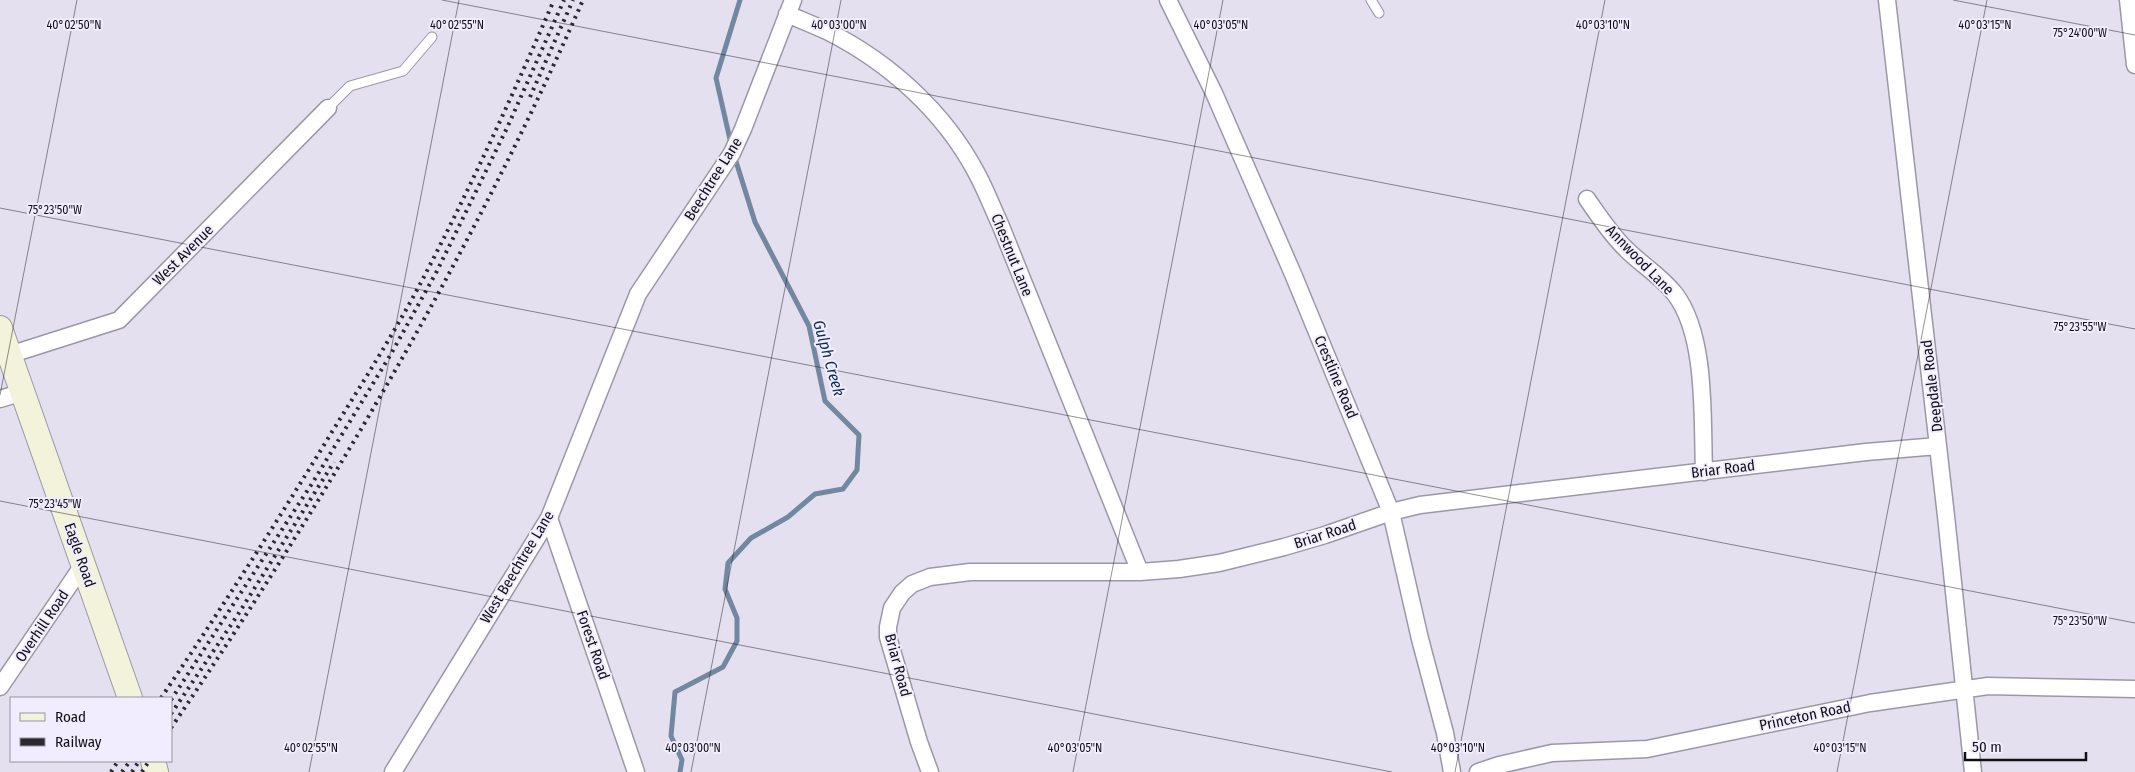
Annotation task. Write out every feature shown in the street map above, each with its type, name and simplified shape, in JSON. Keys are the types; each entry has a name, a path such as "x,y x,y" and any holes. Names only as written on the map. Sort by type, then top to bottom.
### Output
{"street":[{"name":"Crestline Road","path":"1168,0 1214,94 1242,157 1337,379 1391,512 1420,639 1445,733 1452,772"},
{"name":"Deepdale Road","path":"1887,0 1973,772"},
{"path":"2128,0 2135,65"},
{"name":"Beechtree Lane","path":"638,294 732,153 790,7"},
{"name":"Chestnut Lane","path":"790,7 874,60 909,86 954,137 976,172 1000,224 1140,572"},
{"name":"West Avenue","path":"9,355 119,320 328,108"},
{"name":"Annwood Lane","path":"1587,199 1626,250 1660,278 1675,294 1686,313 1694,334 1701,382 1704,472"},
{"name":"West Beechtree Lane","path":"393,772 549,518 638,294"},
{"name":"Eagle Road","path":"0,328 129,695"},
{"path":"0,399 23,392"},
{"name":"Briar Road","path":"930,772 919,742 888,637 890,615 902,593 912,584 930,578 970,572 1140,572 1179,569 1211,564 1284,547 1391,512 1420,505 1866,452 1938,446"},
{"name":"Forest Road","path":"549,518 636,772"},
{"name":"Overhill Road","path":"0,687 83,565"},
{"name":"Princeton Road","path":"1478,772 1499,765 1552,753 1647,749 1870,703 1988,686 2135,689"}],"lane":[{"path":"1371,0 1379,13"},
{"path":"328,108 350,86 403,71 432,36"}],"waterway":[{"name":"Gulph Creek","path":"731,144 716,78 740,0"},
{"name":"Gulph Creek","path":"680,772 682,760 671,736 675,692 723,667 737,641 737,618 725,589 728,563 751,538 788,517 815,494 843,489 857,470 859,435 825,401 809,326 755,222 734,155"}],"railway":[{"path":"162,697 271,530 407,308 478,168 554,0"},
{"path":"172,698 313,482 391,354 437,271 507,128 564,0"},
{"path":"530,97 573,0"},
{"path":"172,726 286,553 394,373 493,190 583,0"},
{"path":"172,713 237,616 334,462"},
{"path":"111,772 117,762"},
{"path":"122,772 129,762"},
{"path":"132,772 138,762"},
{"path":"142,772 148,762"}]}
